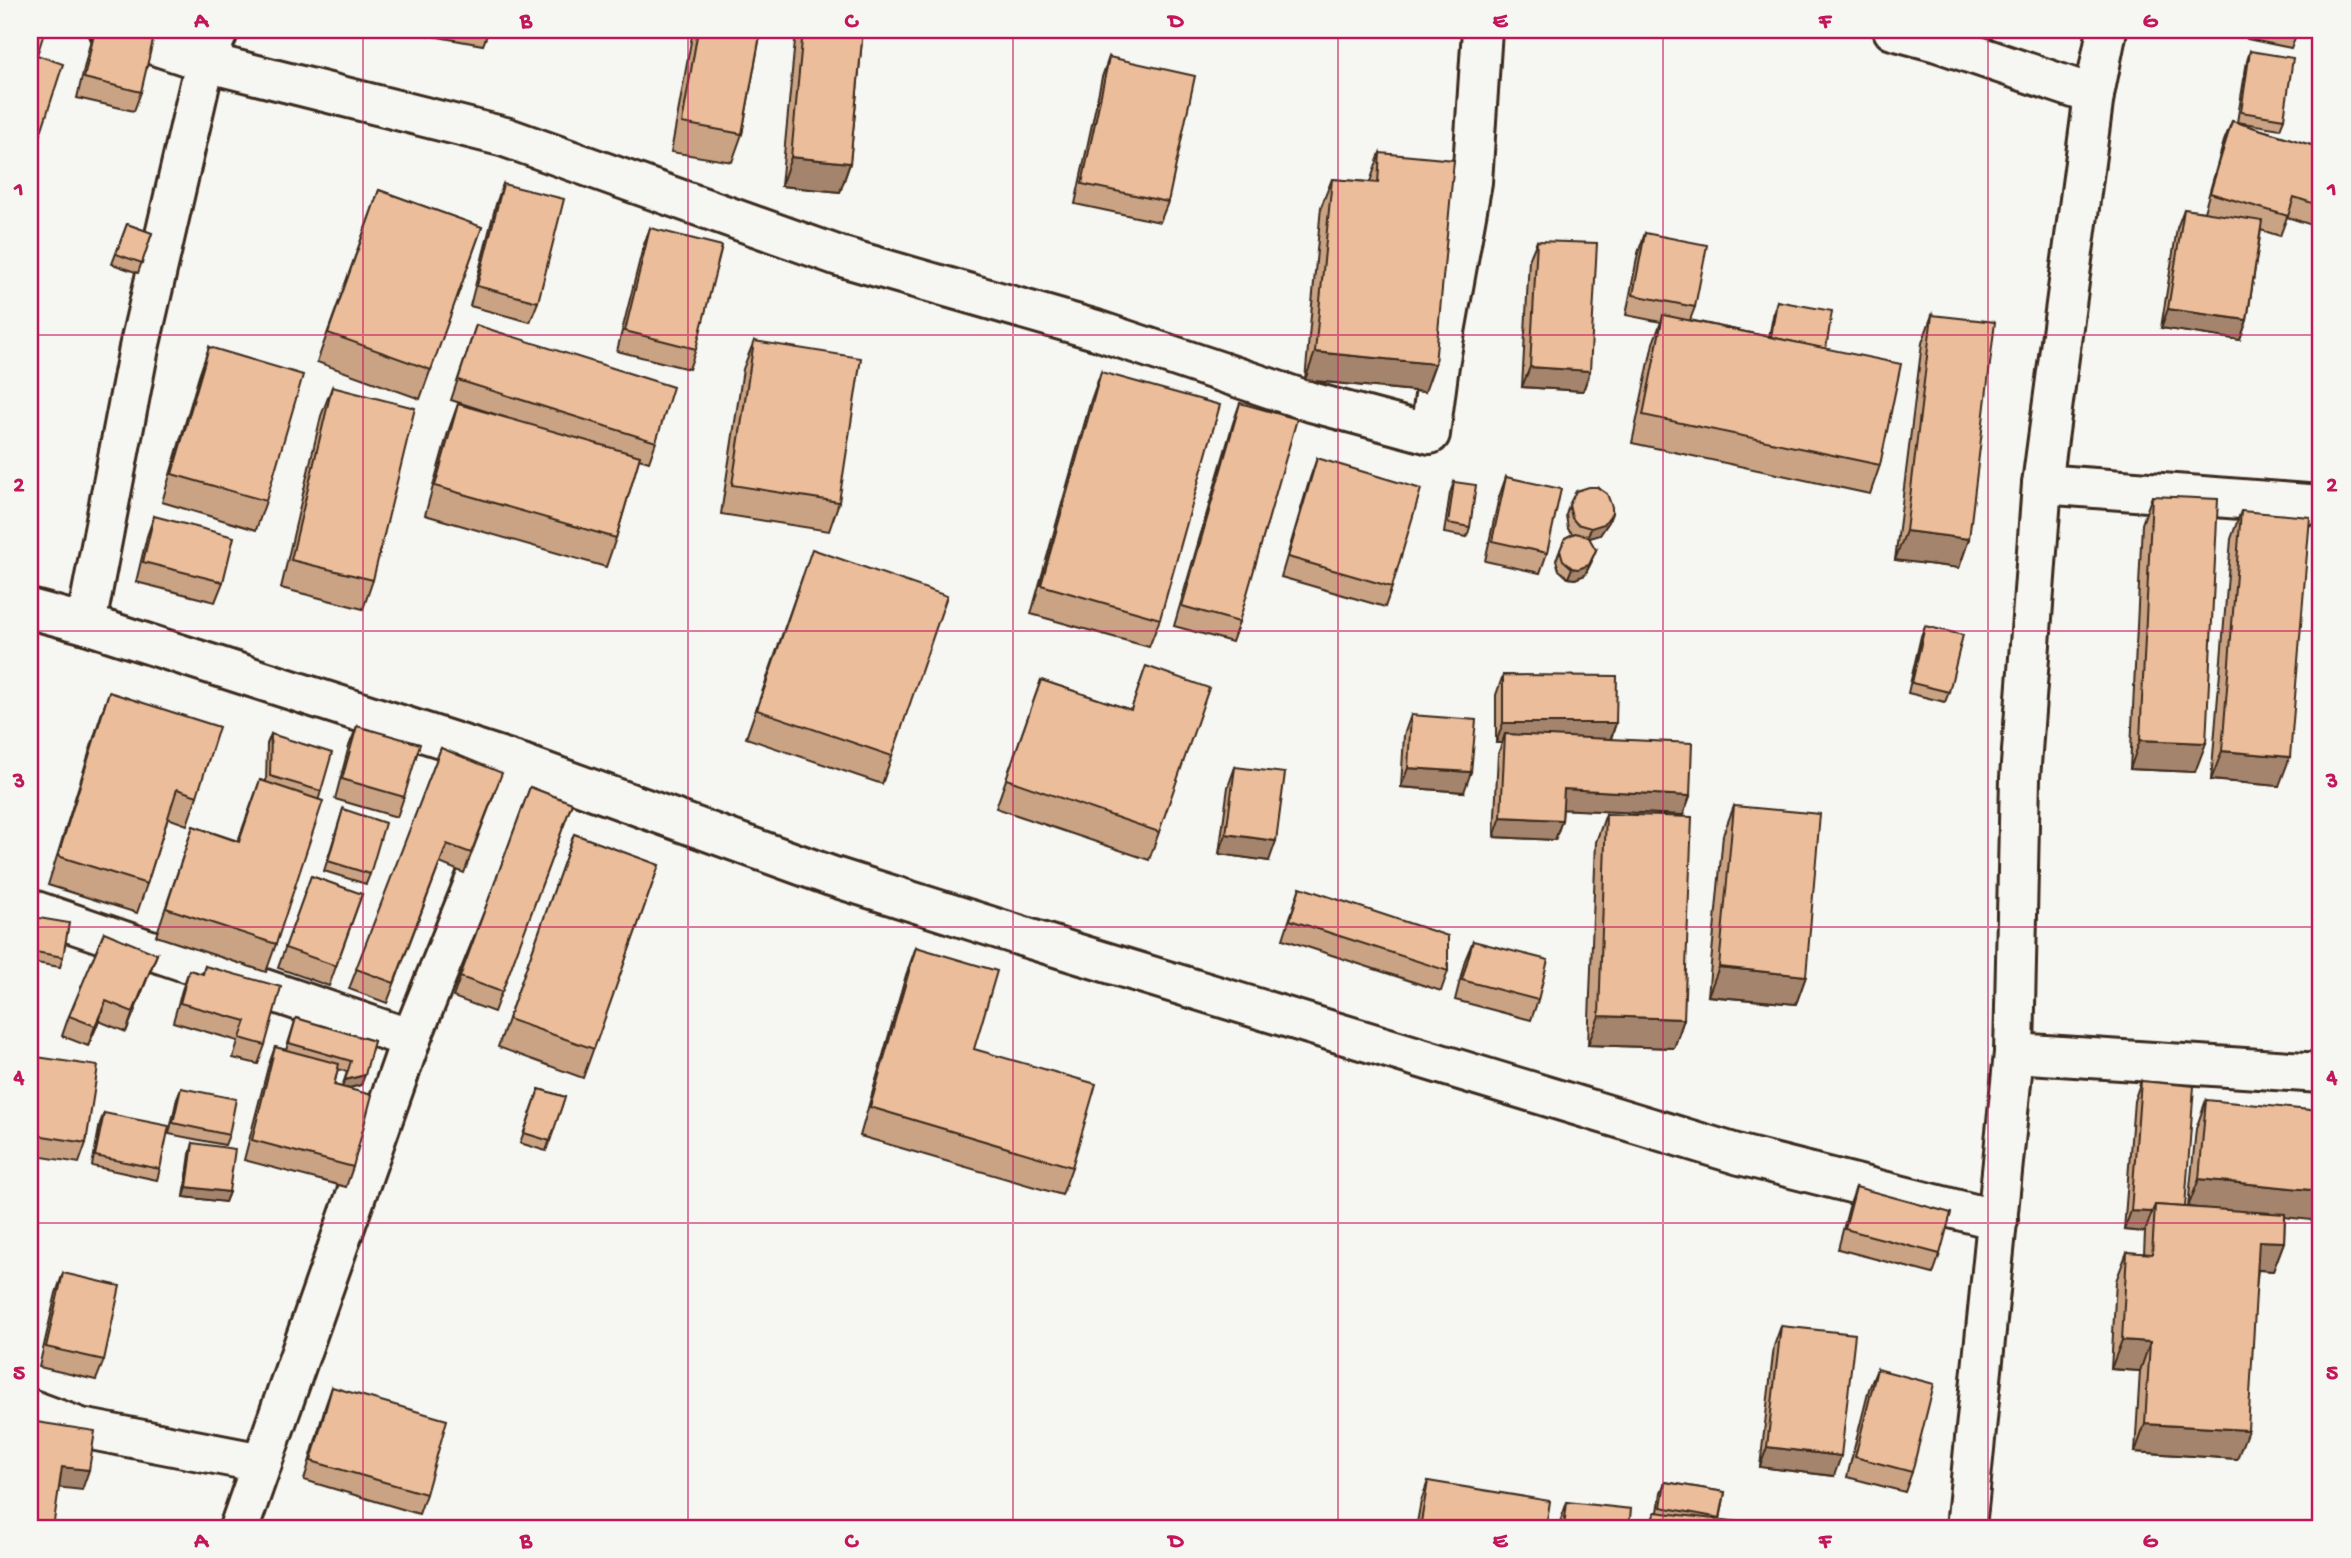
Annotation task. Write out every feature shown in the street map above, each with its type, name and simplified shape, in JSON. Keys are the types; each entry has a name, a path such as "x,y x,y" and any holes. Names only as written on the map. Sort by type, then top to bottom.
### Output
{"street":[{"path":"109,30 212,46 505,137 839,256 1096,330 1311,402 1430,435 1439,365 1472,182 1482,30"},
{"path":"1894,30 2094,95"},
{"path":"1966,1528 2014,1053 2020,778 2042,484 2094,95 2107,30"},
{"path":"86,624 139,348 212,46"},
{"path":"2042,484 2321,505"},
{"path":"30,609 86,624 522,764 831,876 1072,952 1740,1155 1998,1220"},
{"path":"239,1528 411,1039 522,764"},
{"path":"30,909 411,1039"},
{"path":"2014,1053 2321,1073"},
{"path":"30,1409 81,1428 262,1463"}],"building":[{"path":"30,30 45,30 37,55 63,64 31,163 30,163"},
{"path":"95,30 126,30 154,36 141,92 84,78"},
{"path":"698,30 761,30 742,134 682,123"},
{"path":"803,30 863,30 850,163 791,157"},
{"path":"2250,51 2293,58 2284,119 2241,112"},
{"path":"1109,57 1195,76 1168,202 1082,184"},
{"path":"2232,121 2321,148 2321,206 2294,197 2288,216 2210,193"},
{"path":"1380,153 1454,160 1435,364 1315,352 1332,179 1378,183"},
{"path":"503,184 564,199 538,302 477,286"},
{"path":"379,190 482,227 431,370 328,333"},
{"path":"2184,209 2262,221 2247,320 2168,309"},
{"path":"127,224 152,233 142,263 116,254"},
{"path":"650,228 722,246 696,349 625,331"},
{"path":"1645,233 1707,245 1695,307 1633,295"},
{"path":"1537,241 1597,243 1590,371 1530,367"},
{"path":"1777,301 1832,311 1826,349 1771,337"},
{"path":"1663,315 1901,364 1880,465 1643,415"},
{"path":"1932,315 1995,322 1969,539 1906,531"},
{"path":"476,325 673,387 656,442 458,380"},
{"path":"754,341 861,358 839,502 732,485"},
{"path":"209,347 303,375 266,501 172,474"},
{"path":"1101,372 1220,405 1160,619 1041,585"},
{"path":"332,387 415,408 373,580 291,560"},
{"path":"1240,403 1297,419 1239,622 1182,606"},
{"path":"458,404 640,456 616,538 435,486"},
{"path":"1317,458 1421,489 1392,587 1288,557"},
{"path":"1506,477 1561,489 1547,553 1492,541"},
{"path":"1454,482 1476,485 1470,527 1448,523"},
{"path":"1597,487 1607,494 1612,507 1612,513 1604,524 1591,528 1577,524 1572,518 1569,505 1576,491"},
{"path":"2152,496 2218,499 2206,743 2140,740"},
{"path":"2241,511 2310,517 2290,757 2222,751"},
{"path":"154,516 234,537 223,582 143,562"},
{"path":"1575,533 1588,536 1596,550 1589,565 1578,569 1572,568 1563,560 1560,550 1565,538"},
{"path":"812,549 947,596 892,756 757,710"},
{"path":"1925,626 1963,635 1949,692 1912,683"},
{"path":"1146,666 1209,688 1159,832 1006,779 1041,680 1131,710"},
{"path":"1503,675 1617,676 1616,723 1503,723"},
{"path":"109,692 219,727 197,796 177,789 147,884 58,856"},
{"path":"1411,715 1476,720 1471,772 1408,768"},
{"path":"357,726 420,744 404,797 342,779"},
{"path":"271,734 332,753 321,791 270,776"},
{"path":"1505,734 1692,743 1690,796 1564,789 1562,820 1501,817"},
{"path":"441,748 502,773 471,853 447,844 394,983 356,969"},
{"path":"1235,767 1285,773 1276,841 1226,834"},
{"path":"260,780 323,801 276,944 166,908 193,826 239,842"},
{"path":"530,787 572,803 502,992 460,977"},
{"path":"1734,806 1820,814 1806,976 1719,967"},
{"path":"343,809 385,823 370,874 328,861"},
{"path":"1606,814 1692,817 1684,1019 1599,1016"},
{"path":"574,834 659,865 594,1049 508,1019"},
{"path":"311,876 362,894 336,966 285,948"},
{"path":"1300,887 1448,936 1448,971 1290,920"},
{"path":"33,917 69,923 63,957 30,951"},
{"path":"104,932 157,954 133,1012 106,1001 95,1026 69,1016"},
{"path":"1473,941 1548,960 1538,1000 1462,980"},
{"path":"916,947 997,971 974,1049 1096,1084 1072,1167 870,1107"},
{"path":"205,966 281,987 265,1045 240,1038 246,1021 180,1003 189,970 203,974"},
{"path":"30,1001 36,1002 30,1046"},
{"path":"296,1018 374,1041 365,1075 345,1080 351,1061 289,1043"},
{"path":"275,1047 339,1064 334,1085 372,1095 353,1167 252,1140"},
{"path":"30,1056 98,1066 86,1143 30,1134"},
{"path":"2141,1081 2194,1086 2185,1207 2155,1205 2152,1212 2131,1211"},
{"path":"181,1088 236,1099 229,1135 173,1123"},
{"path":"539,1089 565,1097 550,1141 524,1133"},
{"path":"2206,1100 2321,1111 2321,1191 2199,1179"},
{"path":"104,1113 169,1126 160,1169 95,1156"},
{"path":"193,1143 235,1149 229,1192 187,1187"},
{"path":"1856,1187 1951,1213 1940,1254 1845,1229"},
{"path":"2155,1205 2285,1214 2284,1242 2259,1241 2248,1430 2145,1424 2150,1342 2122,1340 2127,1252 2152,1254"},
{"path":"63,1273 120,1286 104,1360 46,1347"},
{"path":"1781,1326 1855,1334 1841,1456 1767,1447"},
{"path":"1877,1369 1934,1384 1912,1472 1855,1457"},
{"path":"332,1387 447,1420 426,1494 311,1461"},
{"path":"30,1421 95,1431 89,1470 62,1467 53,1528 30,1528"},
{"path":"1428,1481 1550,1501 1546,1528 1420,1528"},
{"path":"1665,1482 1725,1492 1720,1518 1661,1507"},
{"path":"1567,1502 1631,1509 1629,1528 1564,1528"},
{"path":"1655,1512 1790,1528 1653,1528"}]}
